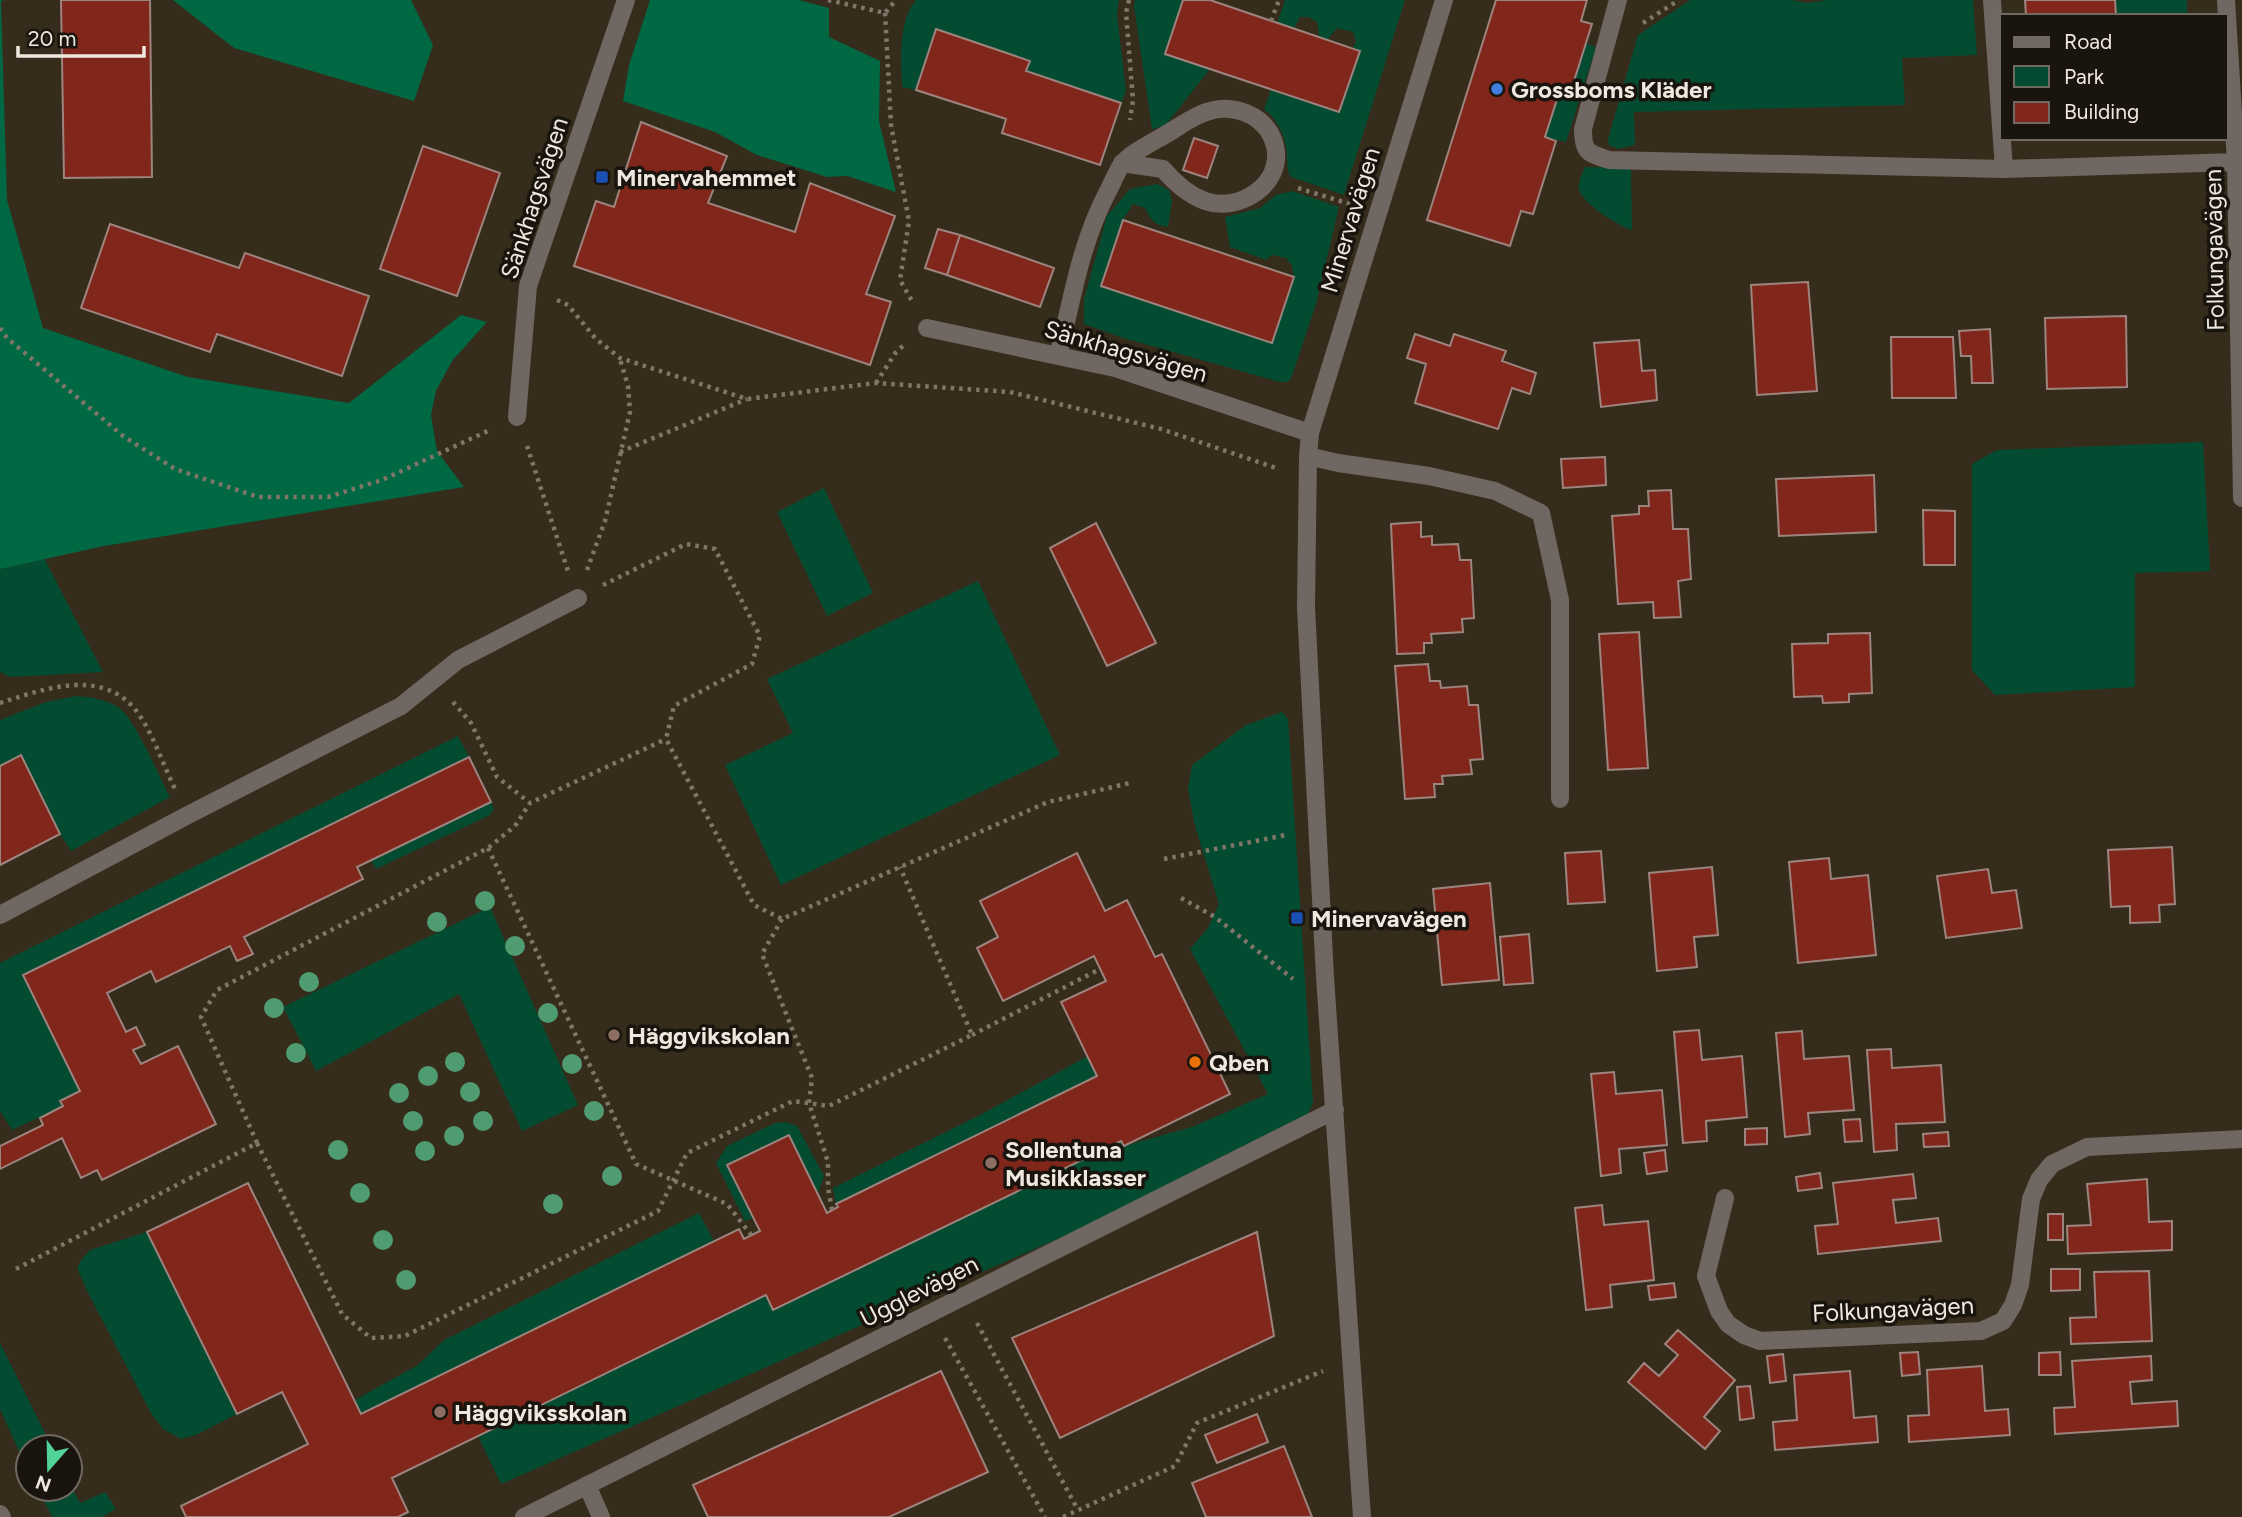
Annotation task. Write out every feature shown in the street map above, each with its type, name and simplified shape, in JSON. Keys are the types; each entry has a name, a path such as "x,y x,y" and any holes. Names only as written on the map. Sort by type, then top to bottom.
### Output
{"street":[{"name":"Sänkhagsvägen","path":"517,417 528,286 626,0"},
{"name":"Minervavägen","path":"1362,1517 1325,978 1306,607 1308,456 1310,433 1444,0"},
{"path":"1618,0 1583,129 1583,145 1594,155 1609,160 2004,169 2236,162"},
{"path":"1992,0 2000,113"},
{"name":"Folkungavägen","path":"2228,32 2236,162 2242,498"},
{"path":"1058,356 1075,277 1093,220 1122,163 1195,116 1226,109 1250,114 1265,126 1275,144 1277,161 1269,179 1255,193 1239,203 1220,204 1205,201 1189,192 1174,182 1163,169 1122,163"},
{"path":"2002,140 2004,169"},
{"name":"Sänkhagsvägen","path":"927,328 1115,368 1310,433"},
{"path":"1308,456 1429,476 1495,491 1541,513 1560,600 1560,799"},
{"path":"0,915 188,814 401,706 458,660 578,598"},
{"name":"Ugglevägen","path":"524,1517 1335,1110"},
{"name":"Folkungavägen","path":"1725,1198 1706,1276 1728,1324 1744,1335 1760,1341 1981,1331 2003,1321 2014,1305 2020,1285 2031,1199 2039,1180 2052,1164 2087,1147 2242,1139"},
{"path":"587,1485 601,1517"}],"path":[{"path":"828,0 885,13"},
{"path":"876,383 896,352 927,328 900,280 909,221 891,125 885,13 897,0"},
{"path":"1122,163 1133,100 1126,13 1129,0"},
{"path":"1271,21 1279,0"},
{"path":"1269,179 1350,204"},
{"path":"528,286 568,305 596,338 620,358 747,399"},
{"path":"0,328 7,338 123,436 175,469 258,497 328,497 338,494 382,480 517,417 578,598"},
{"path":"578,598 605,521 630,412 628,386 620,358"},
{"path":"619,452 747,399 876,383 1010,392 1161,429 1307,478"},
{"path":"578,598 687,544 715,549 760,636 752,664 674,706 666,739 754,905 782,919"},
{"path":"434,679 471,723 497,777 530,803"},
{"path":"0,703 66,685 91,685 115,694 133,707 146,728 188,814"},
{"path":"666,739 530,803 515,826 488,848 217,990 201,1017 257,1143 342,1314 371,1338 405,1336 658,1211 687,1153 793,1101 829,1106 1100,969"},
{"path":"832,1210 828,1163 809,1103 812,1078 762,954 782,919 1048,802 1130,783"},
{"path":"1164,859 1292,834"},
{"path":"488,848 636,1164 727,1204 752,1236"},
{"path":"900,867 972,1035"},
{"path":"1181,898 1215,917 1300,985"},
{"path":"16,1269 257,1143"},
{"path":"963,1297 1078,1510"},
{"path":"930,1313 1045,1517"},
{"path":"1063,1517 1175,1466 1197,1423 1351,1359"}],"green space":[{"path":"0,0 5,0 1,1 7,200 43,328 188,377 349,403 461,315 487,322 452,361 436,391 431,415 437,451 464,487 104,546 0,569"},
{"path":"173,0 411,0 433,45 414,101 234,48"},
{"path":"650,0 799,0 829,8 829,37 880,61 879,121 896,192 847,176 827,177 757,155 715,132 623,101 629,65"},
{"path":"916,0 1119,0 1117,15 1126,91 1121,103 1026,71 1029,60 936,29 916,90 902,87 903,30"},
{"path":"1135,0 1183,0 1166,54 1210,69 1165,126 1152,129 1134,6"},
{"path":"1285,0 1405,0 1344,195 1291,177 1283,136 1278,124 1264,109 1271,90 1339,112 1360,51 1353,48 1356,41 1353,32 1337,28 1327,40 1319,36 1317,22 1308,17 1300,17 1294,28 1277,23"},
{"path":"1690,0 1792,0 1807,3 1828,0 1973,0 1977,55 1902,58 1905,105 1634,112 1635,145 1618,149 1609,145 1608,139 1638,35"},
{"path":"2115,0 2187,0 2187,14 2116,14"},
{"path":"1586,43 1596,47 1566,142 1545,137 1559,93 1568,96"},
{"path":"1585,167 1631,168 1632,230 1602,214 1581,195 1579,184"},
{"path":"1157,184 1169,190 1172,201 1168,227 1151,219 1145,208 1133,204 1123,220 1101,286 1272,342 1294,277 1292,266 1286,258 1272,255 1266,260 1230,247 1225,217 1260,208 1276,195 1292,191 1339,207 1316,304 1288,382 1123,338 1084,324 1084,299 1107,216 1130,189"},
{"path":"2203,442 2210,571 2135,573 2135,687 1995,695 1972,670 1972,464 1997,450"},
{"path":"824,488 873,593 827,616 777,512"},
{"path":"44,558 103,672 10,677 0,672 0,569"},
{"path":"978,581 1060,755 781,885 725,765 793,733 767,679"},
{"path":"76,696 108,702 125,713 170,797 71,851 21,756 0,766 0,720 46,702"},
{"path":"1282,712 1288,719 1313,1102 1304,1124 1114,1214 501,1484 478,1436 766,1295 774,1310 1121,1141 1124,1146 1192,1127 1268,1094 1190,949 1208,928 1219,904 1195,826 1188,789 1192,765 1246,725"},
{"path":"458,736 469,757 24,975 80,1091 61,1100 63,1106 12,1130 0,1111 0,963"},
{"path":"491,802 494,809 490,815 376,869 371,860"},
{"path":"490,907 578,1105 522,1131 459,994 316,1071 283,1007"},
{"path":"1088,1056 1097,1076 836,1204 833,1188 982,1114"},
{"path":"786,1122 797,1126 824,1176 818,1193 788,1135 727,1165 753,1218 745,1221 716,1163 727,1146 775,1123"},
{"path":"699,1213 714,1241 361,1414 355,1400 418,1365 444,1340"},
{"path":"147,1232 237,1414 196,1435 181,1439 163,1429 151,1413 77,1268 90,1250"},
{"path":"0,1343 45,1433 14,1433 14,1440 0,1409"},
{"path":"105,1492 116,1509 102,1517 52,1517 45,1503 84,1503"}],"building":[{"path":"61,0 150,0 152,177 64,178"},
{"path":"1183,0 1210,0 1360,51 1339,112 1165,54"},
{"path":"1496,0 1587,0 1581,21 1592,24 1569,97 1559,93 1545,137 1556,141 1533,214 1521,211 1510,246 1427,220"},
{"path":"2025,0 2115,0 2116,14 2026,14"},
{"path":"936,29 1030,61 1026,71 1121,103 1100,165 1002,133 1006,119 916,90"},
{"path":"641,122 727,156 708,203 795,232 810,183 895,216 866,294 891,302 870,365 574,266 596,201 614,207"},
{"path":"1194,138 1218,146 1207,178 1183,170"},
{"path":"423,146 500,173 457,296 380,269"},
{"path":"1123,220 1294,277 1272,343 1101,286"},
{"path":"110,224 239,268 245,253 369,296 342,376 217,334 210,352 81,308"},
{"path":"938,229 960,235 947,275 925,268"},
{"path":"960,235 1054,268 1040,307 947,275"},
{"path":"1808,282 1817,391 1757,395 1751,285"},
{"path":"2126,316 2127,387 2047,389 2045,318"},
{"path":"1990,329 1993,383 1972,383 1971,356 1961,356 1959,331"},
{"path":"1415,334 1450,346 1454,334 1506,351 1502,361 1536,373 1530,394 1512,388 1498,429 1415,403 1426,364 1407,358"},
{"path":"1891,337 1953,337 1956,398 1892,398"},
{"path":"1639,340 1642,371 1655,370 1657,400 1601,407 1594,343"},
{"path":"1605,457 1606,485 1563,488 1561,459"},
{"path":"1874,475 1876,532 1779,536 1776,479"},
{"path":"1671,490 1673,529 1688,529 1691,579 1678,581 1681,617 1654,618 1653,602 1618,604 1612,516 1639,514 1639,506 1649,506 1648,491"},
{"path":"1923,510 1955,511 1955,565 1924,565"},
{"path":"1421,522 1421,537 1432,536 1432,545 1458,544 1460,560 1471,560 1474,618 1462,619 1463,632 1431,634 1432,643 1424,643 1424,653 1397,654 1391,524"},
{"path":"1096,523 1156,643 1107,666 1050,548"},
{"path":"1639,632 1648,768 1608,770 1599,634"},
{"path":"1870,633 1872,693 1849,694 1849,702 1823,703 1822,696 1794,697 1792,644 1828,643 1828,634"},
{"path":"1428,664 1430,681 1440,681 1441,688 1467,686 1469,705 1478,705 1483,759 1470,760 1472,774 1442,776 1443,784 1434,784 1435,797 1405,799 1395,666"},
{"path":"21,755 60,834 0,865 0,766"},
{"path":"469,757 491,802 357,867 363,879 244,937 253,954 237,961 230,946 156,982 151,971 107,993 126,1032 136,1027 145,1045 133,1050 141,1064 178,1046 216,1124 102,1180 97,1170 81,1178 62,1138 0,1169 0,1146 43,1125 40,1118 63,1106 60,1101 80,1091 23,975"},
{"path":"2172,847 2175,904 2159,905 2160,922 2130,923 2130,906 2111,907 2108,850"},
{"path":"1601,851 1605,902 1568,904 1565,853"},
{"path":"1077,853 1105,911 1127,900 1155,957 1162,954 1230,1094 1124,1146 1121,1141 773,1310 766,1295 392,1478 408,1512 398,1517 186,1517 181,1506 308,1444 282,1392 237,1414 147,1232 248,1183 361,1414 739,1229 744,1239 760,1231 727,1165 789,1135 827,1213 838,1207 836,1204 1097,1076 1061,1002 1106,981 1094,956 1003,1001 977,948 998,937 980,901"},
{"path":"1829,858 1831,879 1868,875 1876,955 1798,963 1789,862"},
{"path":"1712,867 1718,935 1694,937 1697,967 1657,971 1649,873"},
{"path":"1988,869 1992,893 2016,890 2022,928 1946,938 1937,876"},
{"path":"1490,883 1499,980 1442,985 1433,889"},
{"path":"1529,934 1533,983 1504,985 1500,937"},
{"path":"1699,1030 1702,1060 1742,1056 1747,1117 1706,1121 1707,1141 1683,1143 1674,1032"},
{"path":"1802,1031 1804,1059 1849,1056 1854,1110 1808,1113 1810,1134 1785,1137 1776,1033"},
{"path":"1891,1049 1892,1068 1941,1065 1945,1122 1896,1124 1897,1150 1874,1152 1867,1050"},
{"path":"1614,1072 1616,1094 1662,1090 1667,1145 1619,1149 1621,1173 1601,1176 1591,1074"},
{"path":"1860,1119 1862,1141 1845,1142 1843,1120"},
{"path":"1767,1128 1767,1144 1745,1145 1745,1129"},
{"path":"1948,1132 1949,1146 1924,1147 1923,1134"},
{"path":"1665,1150 1667,1171 1647,1174 1644,1153"},
{"path":"1820,1173 1822,1188 1798,1191 1796,1177"},
{"path":"1913,1174 1916,1198 1893,1200 1896,1223 1938,1218 1941,1241 1818,1254 1815,1226 1838,1224 1833,1183"},
{"path":"2147,1179 2149,1222 2172,1221 2172,1250 2068,1254 2067,1226 2091,1225 2087,1184"},
{"path":"1602,1205 1604,1225 1648,1221 1654,1280 1610,1285 1612,1307 1586,1310 1575,1208"},
{"path":"2048,1214 2063,1214 2063,1240 2048,1240"},
{"path":"1257,1232 1274,1336 1060,1438 1012,1338"},
{"path":"2051,1269 2080,1269 2080,1290 2051,1291"},
{"path":"2149,1271 2152,1341 2071,1344 2070,1318 2096,1317 2094,1272"},
{"path":"1674,1283 1676,1297 1650,1300 1648,1286"},
{"path":"1678,1330 1735,1380 1704,1417 1720,1431 1705,1449 1628,1382 1644,1363 1659,1376 1678,1355 1665,1344"},
{"path":"1918,1352 1920,1374 1902,1376 1900,1353"},
{"path":"2060,1352 2061,1375 2039,1375 2039,1353"},
{"path":"1783,1354 1786,1381 1770,1383 1767,1356"},
{"path":"2151,1356 2152,1380 2130,1382 2132,1404 2177,1401 2178,1426 2055,1434 2054,1408 2075,1407 2072,1361"},
{"path":"1982,1366 1985,1411 2008,1409 2010,1435 1909,1442 1908,1416 1929,1415 1927,1370"},
{"path":"941,1371 988,1472 889,1517 708,1517 693,1485"},
{"path":"1850,1371 1854,1418 1876,1416 1878,1442 1775,1450 1773,1422 1797,1420 1794,1375"},
{"path":"1750,1386 1754,1418 1740,1420 1737,1387"},
{"path":"1257,1414 1268,1442 1217,1463 1205,1435"},
{"path":"1284,1446 1312,1517 1206,1517 1192,1483"}],"place":[{"name":"Grossboms Kläder","path":"1497,89"},
{"name":"Minervahemmet","path":"602,177"},
{"name":"Minervavägen","path":"1297,918"},
{"name":"Häggvikskolan","path":"614,1035"},
{"name":"Qben","path":"1195,1062"},
{"name":"Sollentuna Musikklasser","path":"991,1163"},
{"name":"Häggviksskolan","path":"440,1412"}]}
